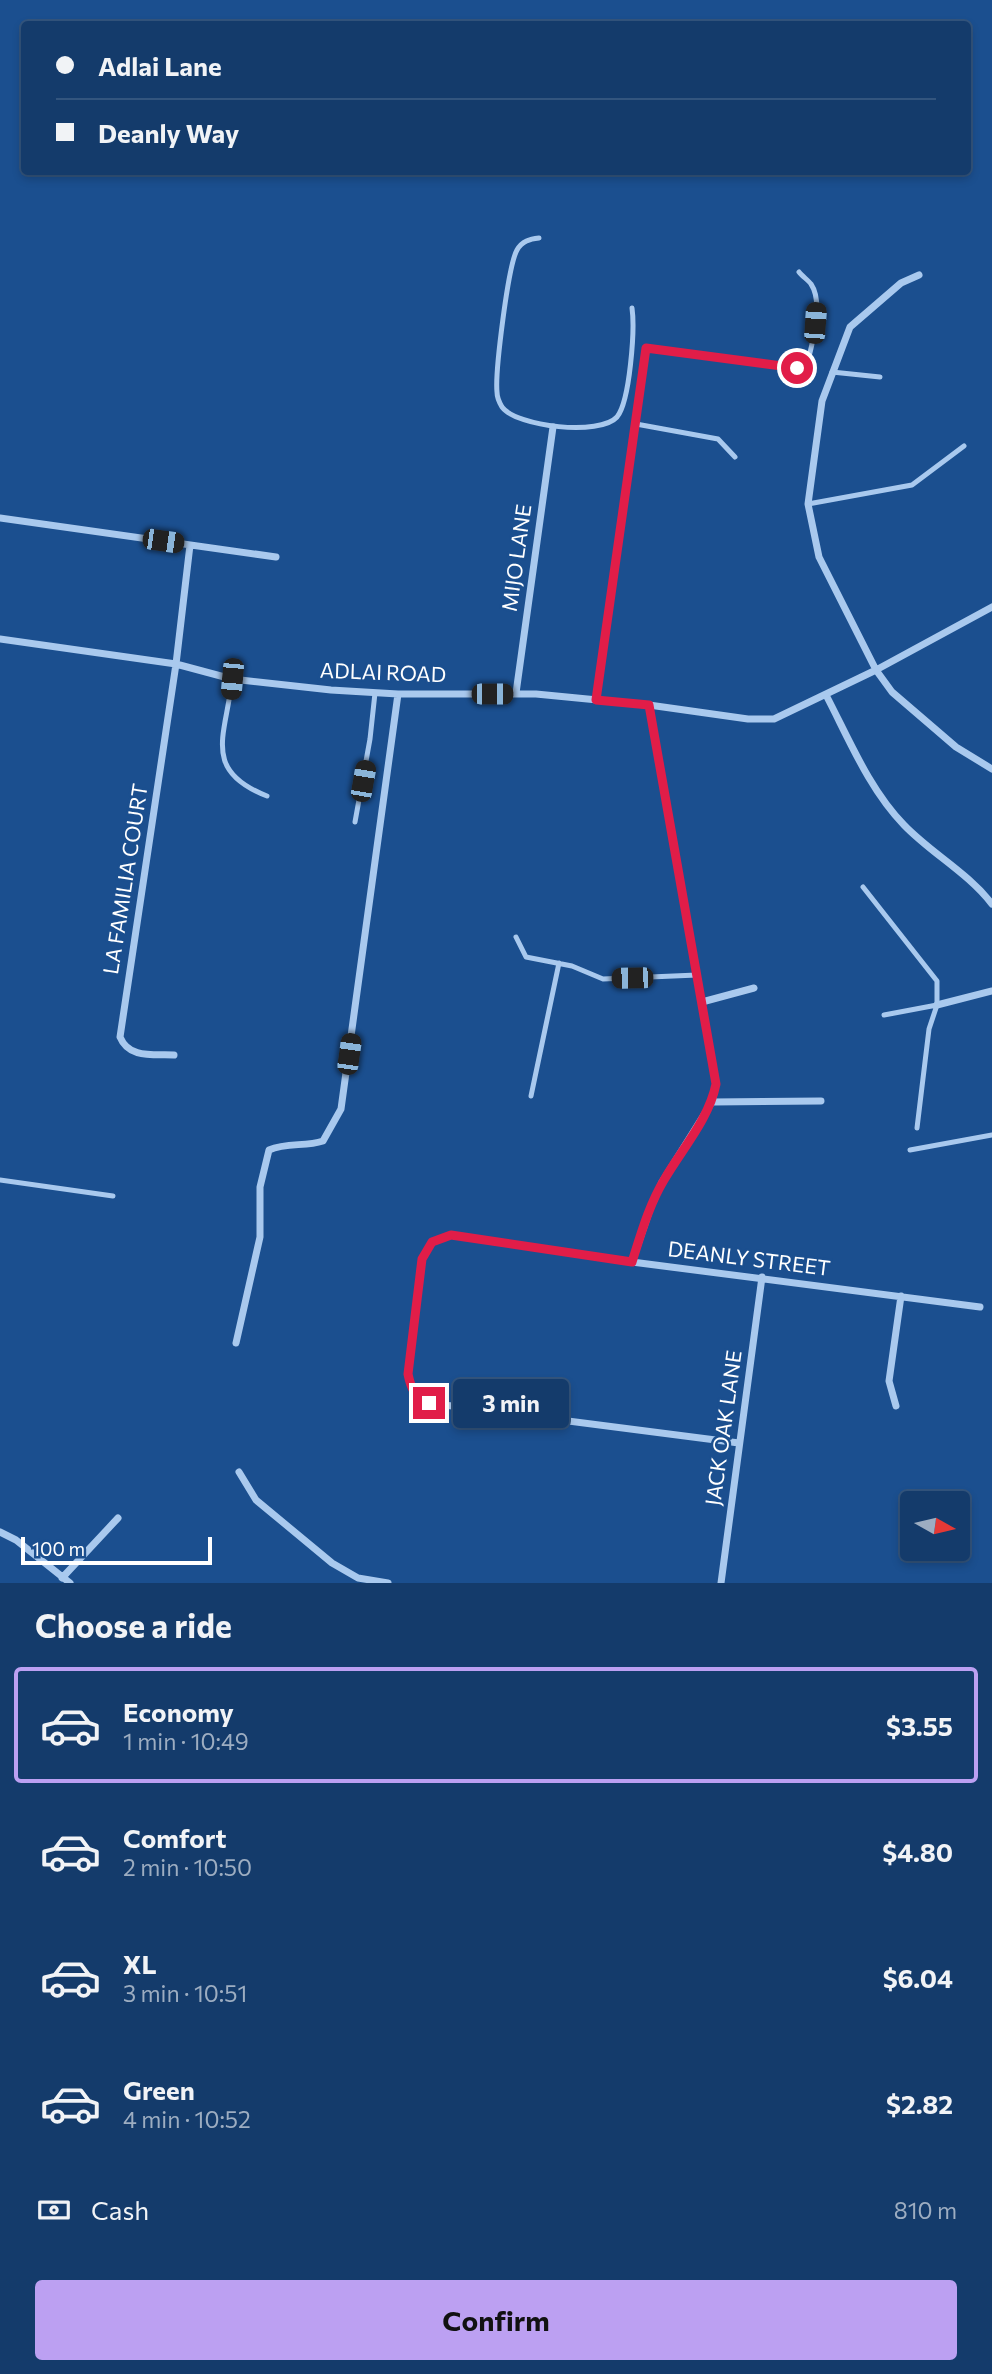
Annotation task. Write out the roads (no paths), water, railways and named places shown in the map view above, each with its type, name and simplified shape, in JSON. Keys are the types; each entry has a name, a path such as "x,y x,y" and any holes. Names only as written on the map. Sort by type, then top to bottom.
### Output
{"street":[{"path":"919,275 901,283 850,327 822,401 808,504 819,557 876,670 892,692 956,747 992,769"},
{"path":"596,700 646,348 797,368"},
{"name":"MIJO LANE","path":"516,693 553,427"},
{"path":"0,518 276,557"},
{"name":"LA FAMILIA COURT","path":"174,1055 131,1052 123,1046 120,1037 176,664 190,545"},
{"name":"ADLAI ROAD","path":"0,639 176,664 232,679 375,693 516,693 649,705 748,719 774,719 876,670 992,607"},
{"path":"236,1343 260,1237 260,1187 269,1150 282,1144 308,1146 323,1141 341,1109 398,694"},
{"path":"826,695 881,799 904,826 948,863 962,871 992,904"},
{"path":"632,1262 662,1182 712,1102 716,1084 649,705"},
{"path":"702,1002 754,988"},
{"path":"937,1005 992,992"},
{"path":"712,1102 821,1101"},
{"name":"DEANLY STREET","path":"739,1443 429,1403 419,1398 411,1386 408,1374 422,1259 432,1242 451,1235 632,1262 980,1307"},
{"name":"JACK OAK LANE","path":"721,1583 762,1277"},
{"path":"896,1406 889,1381 901,1296"},
{"path":"239,1472 256,1500 332,1563 357,1581 388,1583"},
{"path":"62,1578 118,1518"},
{"path":"0,1532 16,1541 70,1583"}],"lane":[{"path":"539,238 525,242 516,251 502,329 497,390 501,404 510,414 553,427 609,424 619,415 633,349 632,308"},
{"path":"797,368 807,365 817,298 811,284 799,272"},
{"path":"832,372 880,377"},
{"path":"636,424 719,439 735,457"},
{"path":"808,504 912,485 964,446"},
{"path":"232,679 222,732 223,760 240,784 267,796"},
{"path":"355,822 370,739 375,693"},
{"path":"863,887 937,981 937,1005 929,1030 917,1128"},
{"path":"516,937 526,957 572,966 603,978 697,975"},
{"path":"531,1096 559,963"},
{"path":"884,1015 937,1005"},
{"path":"910,1150 992,1135"},
{"path":"0,1180 113,1196"}]}
